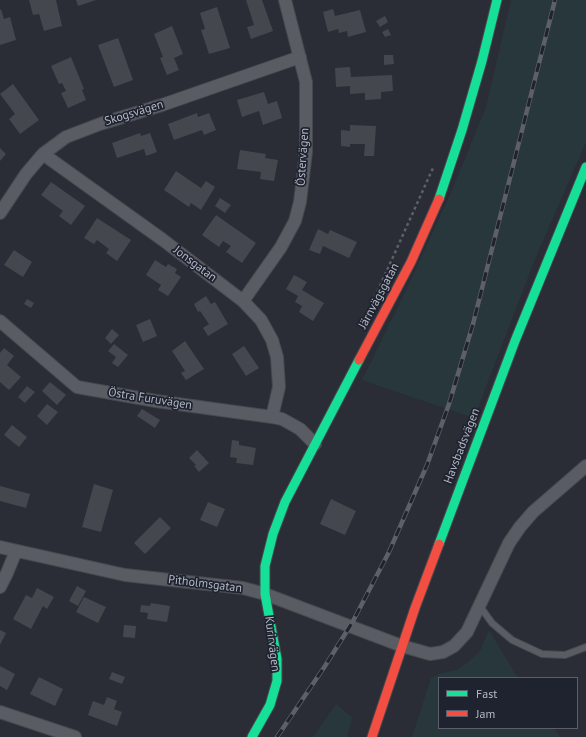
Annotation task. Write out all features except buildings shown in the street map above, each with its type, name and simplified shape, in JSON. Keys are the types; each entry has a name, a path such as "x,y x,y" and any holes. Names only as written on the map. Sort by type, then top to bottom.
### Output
{"street":[{"name":"Östervägen","path":"243,301 281,247 295,221 300,202 306,152 306,82 285,0"},
{"name":"Järnvägsgatan","path":"265,594 265,566 273,534 285,502 411,262 440,196 462,130 482,61 497,0"},
{"name":"Skogsvägen","path":"0,213 26,174 43,154 66,137 100,124 162,105 300,57"},
{"name":"Jonsgatan","path":"43,154 163,240 243,301 261,320 272,340 277,357 279,387 272,416"},
{"name":"Havsbadsvägen","path":"372,737 402,646 461,482 515,341 586,167"},
{"name":"Östra Furuvägen","path":"0,321 77,387 156,401 272,416 282,419 300,429 315,444"},
{"name":"Pitholmsgatan","path":"0,547 125,575 244,588 265,594 402,646 430,654 443,652 454,646 467,632 509,543 520,527 533,512 586,466"},
{"path":"0,587 16,551"},
{"name":"Kurirvägen","path":"252,737 270,705 277,681 277,659 265,594"},
{"path":"0,712 75,737"}],"lane":[{"path":"480,605 492,623 512,640 542,654 565,655 586,647"}],"path":[{"path":"372,304 434,164"}],"shaded area":[{"path":"511,0 586,0 586,142 535,259 474,418 362,380 408,286 453,188 486,107"},
{"path":"489,630 517,677 438,677 438,729 555,729 560,737 412,737 431,678 439,674 457,670 480,651"},
{"path":"336,704 352,717 347,737 313,737"}],"railway":[{"path":"277,737 352,623 389,552 427,465 449,404 473,324 555,0"}],"traffic: fast":[{"path":"439,199 462,130 482,61 497,0"},
{"path":"439,544 515,341 586,167"},
{"path":"252,737 270,705 277,681 277,659 265,594 265,566 273,534 285,502 359,360"}],"traffic: jam":[{"path":"359,360 411,262 439,199"},
{"path":"372,737 415,608 439,544"}]}
